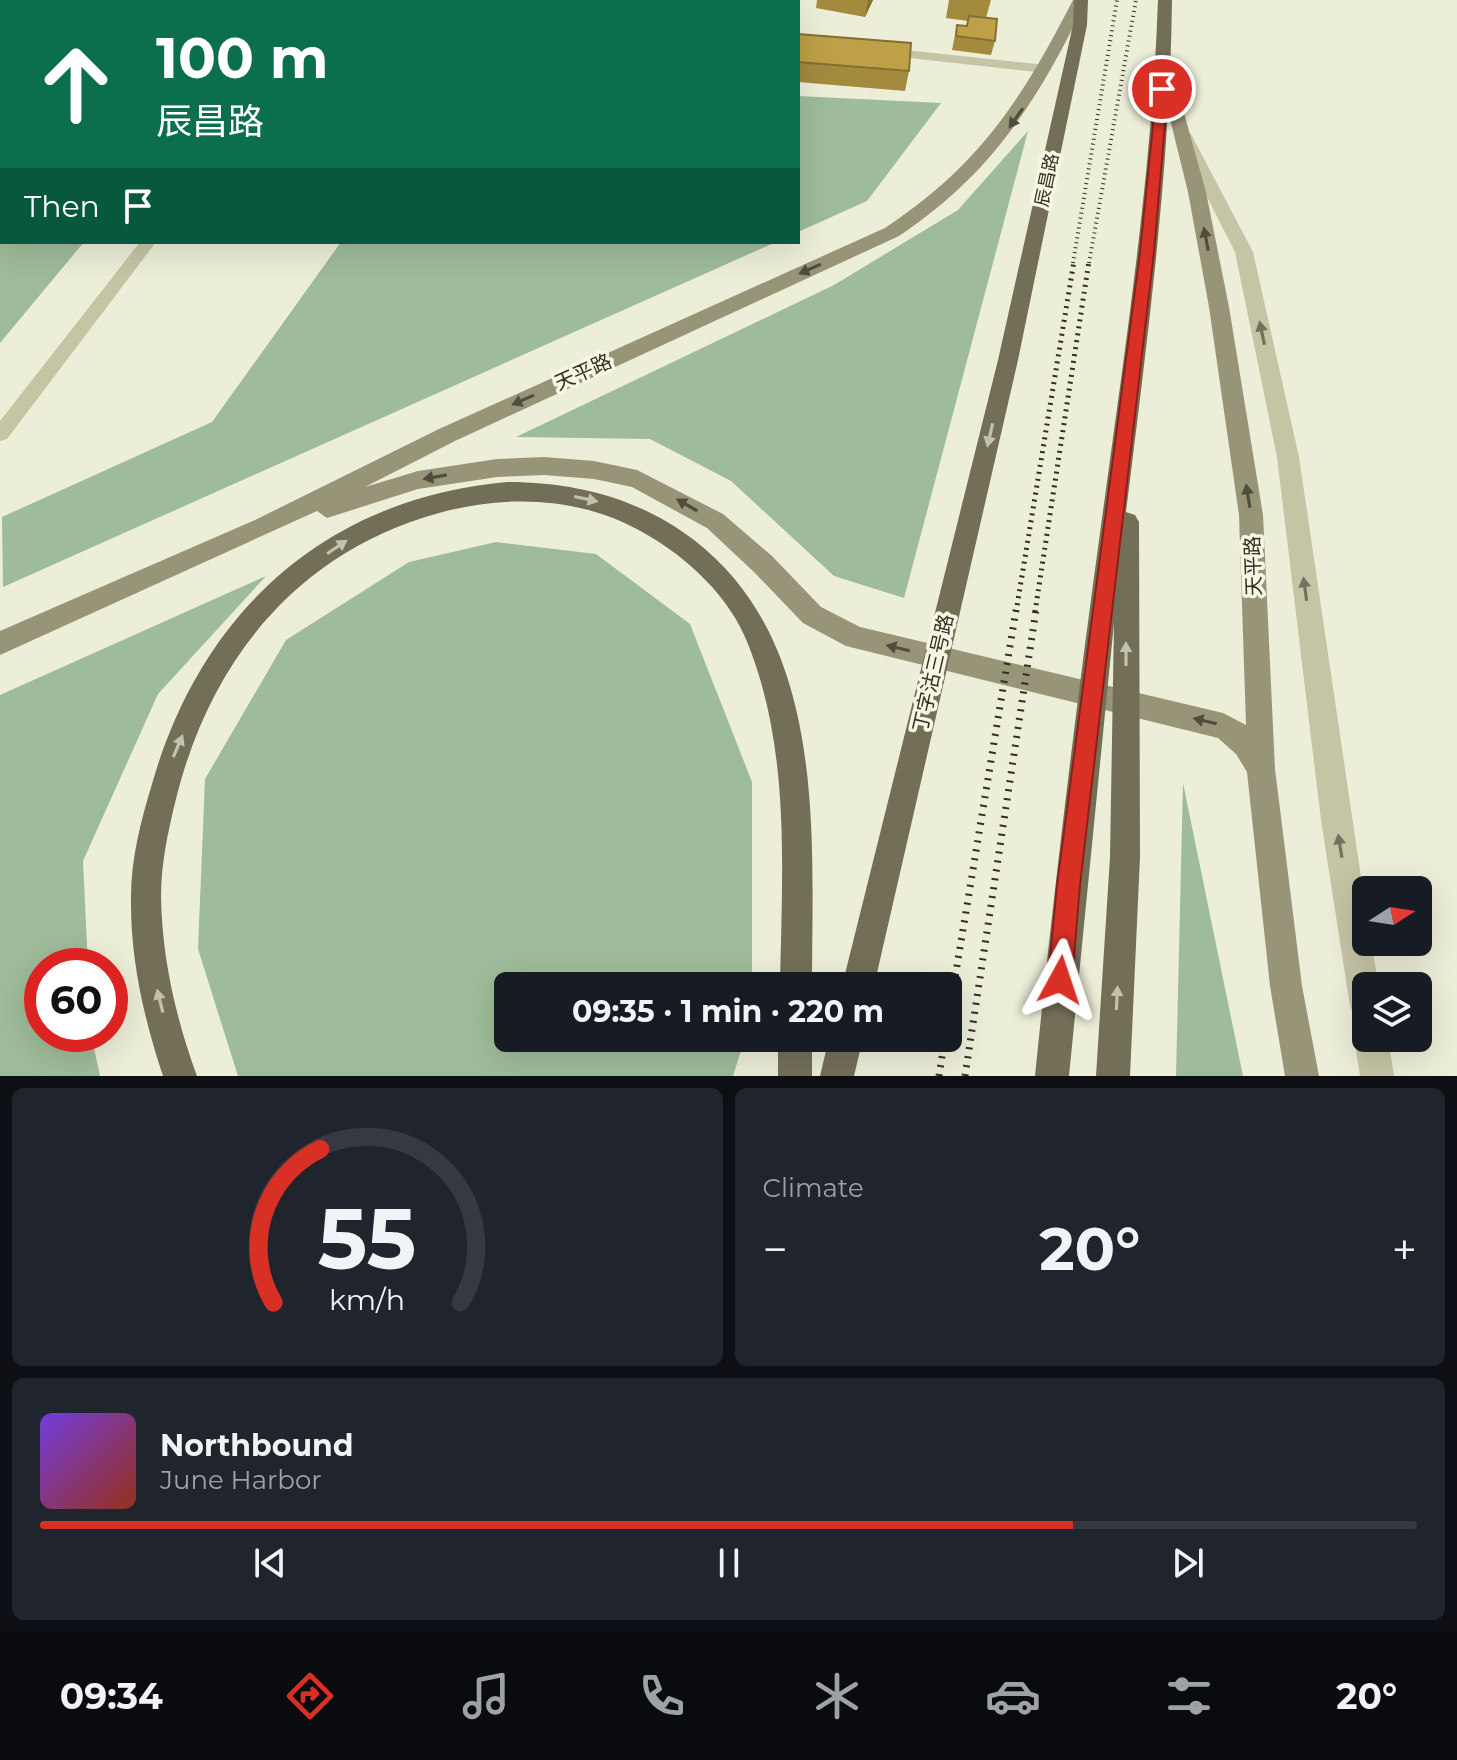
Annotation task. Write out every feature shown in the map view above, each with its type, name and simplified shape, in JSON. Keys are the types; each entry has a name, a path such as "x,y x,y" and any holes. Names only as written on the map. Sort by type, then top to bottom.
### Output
{"main road":[{"name":"辰昌路","path":"1008,360 1078,34 1080,0"},
{"path":"1052,1076 1068,885 1147,252 1164,62 1165,0"},
{"name":"丁字沽三号路","path":"861,972 1008,360"},
{"path":"1113,1076 1125,857 1127,412"},
{"path":"180,1076 151,965 146,897 153,837 170,764 202,688 241,631 284,586 351,538 428,504 489,492 587,497 639,516 687,546 731,592 759,639 778,689 793,759 796,972"},
{"path":"795,1052 795,1076"},
{"path":"837,1076 843,1052"}],"street":[{"name":"天平路","path":"0,643 263,527 447,435 892,232 923,214 991,150 1013,122 1046,69 1080,0"},
{"name":"天平路","path":"1164,62 1197,192 1219,307 1251,515 1261,769 1286,986 1302,1076"},
{"path":"1178,125 1244,252 1248,267 1288,457 1336,820 1361,972"},
{"path":"263,527 418,480 454,473 544,466 594,470 637,479 715,521 763,564 812,615 855,638 1223,726 1239,735 1249,746 1261,769"},
{"path":"1373,1052 1377,1076"}],"lane":[{"path":"875,51 1046,69"},
{"path":"0,434 146,244"}],"green space":[{"path":"800,96 941,103 867,201 800,231"},
{"path":"1028,131 904,598 834,576 731,481 650,439 516,437 834,285 958,210"},
{"path":"0,244 82,244 0,343"},
{"path":"340,244 772,244 3,587 2,517 212,422"},
{"path":"496,542 596,554 690,624 752,782 752,972 494,972 494,1052 741,1052 733,1076 238,1076 198,949 205,779 286,640 409,562"},
{"path":"266,576 158,694 83,861 87,948 24,948 24,1052 95,1052 100,1076 0,1076 0,695"},
{"path":"1183,783 1243,1076 1176,1076"}],"building":[{"path":"969,16 997,19 995,41 956,36 957,25 967,26"},
{"path":"800,34 911,43 909,71 800,62"}],"railway":[{"path":"1073,263 1117,0"},
{"path":"1089,263 1136,0"},
{"path":"1016,612 1074,261"},
{"path":"1035,612 1089,261"},
{"path":"956,972 1016,610"},
{"path":"965,1076 1036,610"},
{"path":"939,1076 943,1052"}],"route":[{"path":"1060,980 1068,885 1147,252 1162,89"}]}
